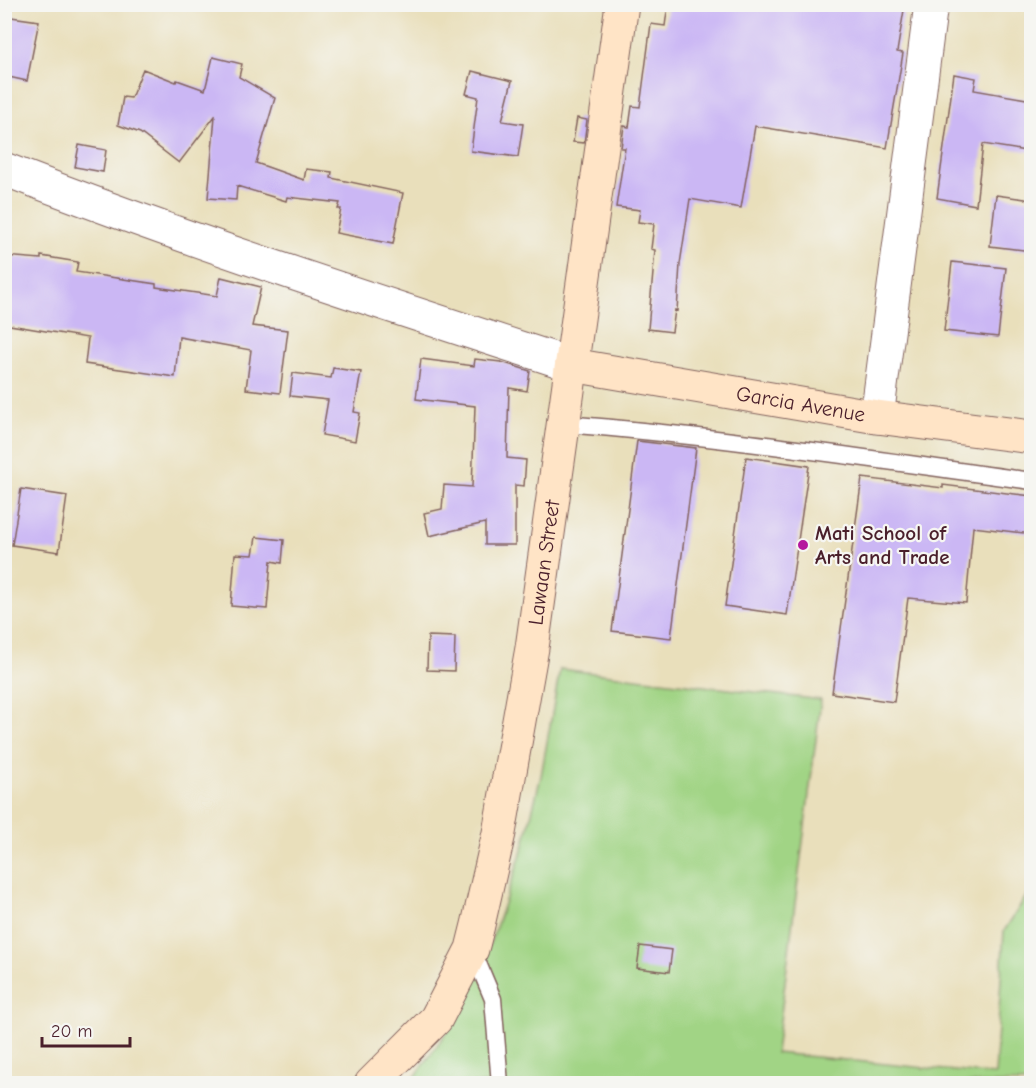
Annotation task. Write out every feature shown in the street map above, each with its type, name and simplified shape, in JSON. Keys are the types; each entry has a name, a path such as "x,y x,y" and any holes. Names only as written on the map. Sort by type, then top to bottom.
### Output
{"street":[{"name":"Lawaan Street","path":"371,1083 436,1019 471,949 499,833 532,648 622,4"},
{"path":"877,417 931,4"},
{"path":"4,169 103,207 573,365"},
{"name":"Garcia Avenue","path":"573,365 877,417 1032,437"}],"lane":[{"path":"564,424 623,428 780,447 1032,481"},
{"path":"471,949 493,999 500,1083"}],"green space":[{"path":"560,669 821,700 776,1053 995,1075 1004,931 1031,889 1031,1083 410,1084 466,1004 495,930 523,848 541,776"}],"building":[{"path":"668,4 905,4 897,52 903,53 887,148 755,126 741,208 690,199 680,264 677,311 675,310 672,332 648,329 655,250 651,249 654,224 638,222 640,210 616,207 625,148 621,148 624,126 629,127 632,106 640,107 651,24 665,26"},
{"path":"4,16 39,21 27,81 4,76"},
{"path":"213,57 242,64 239,77 275,98 256,163 304,180 306,169 332,172 331,178 403,193 393,244 336,233 340,203 287,197 286,201 237,186 236,200 208,198 215,116 179,163 140,133 118,125 123,97 131,98 143,69 205,90"},
{"path":"472,71 512,81 502,121 523,124 518,157 471,151 478,97 466,94"},
{"path":"954,74 976,78 974,90 1032,100 1032,152 983,144 976,205 937,198"},
{"path":"577,118 587,120 584,143 573,142"},
{"path":"79,145 106,150 103,172 75,167"},
{"path":"996,195 1032,200 1032,251 990,246"},
{"path":"4,256 41,259 41,256 78,262 76,272 217,296 221,277 261,287 252,326 288,330 280,393 246,389 251,350 179,337 175,377 85,364 88,338 4,324"},
{"path":"952,262 1006,268 998,337 944,331"},
{"path":"421,359 474,366 475,359 501,362 530,371 527,391 509,388 507,458 526,460 524,486 515,485 515,545 485,545 485,523 429,536 424,513 442,509 444,485 472,487 475,406 416,399"},
{"path":"333,368 361,372 354,412 360,413 355,441 322,435 328,400 290,396 293,373 331,378"},
{"path":"637,441 696,448 671,638 612,631"},
{"path":"746,457 809,466 787,615 725,606"},
{"path":"862,478 1032,496 1032,534 973,527 966,603 908,598 894,702 832,693"},
{"path":"21,489 67,496 59,552 12,545"},
{"path":"256,537 284,540 282,563 271,561 267,609 231,606 235,554 253,555"},
{"path":"428,636 455,637 454,671 427,670"},
{"path":"640,946 672,950 669,972 637,968"}],"place":[{"name":"Mati School of Arts and Trade","path":"803,545"}]}
